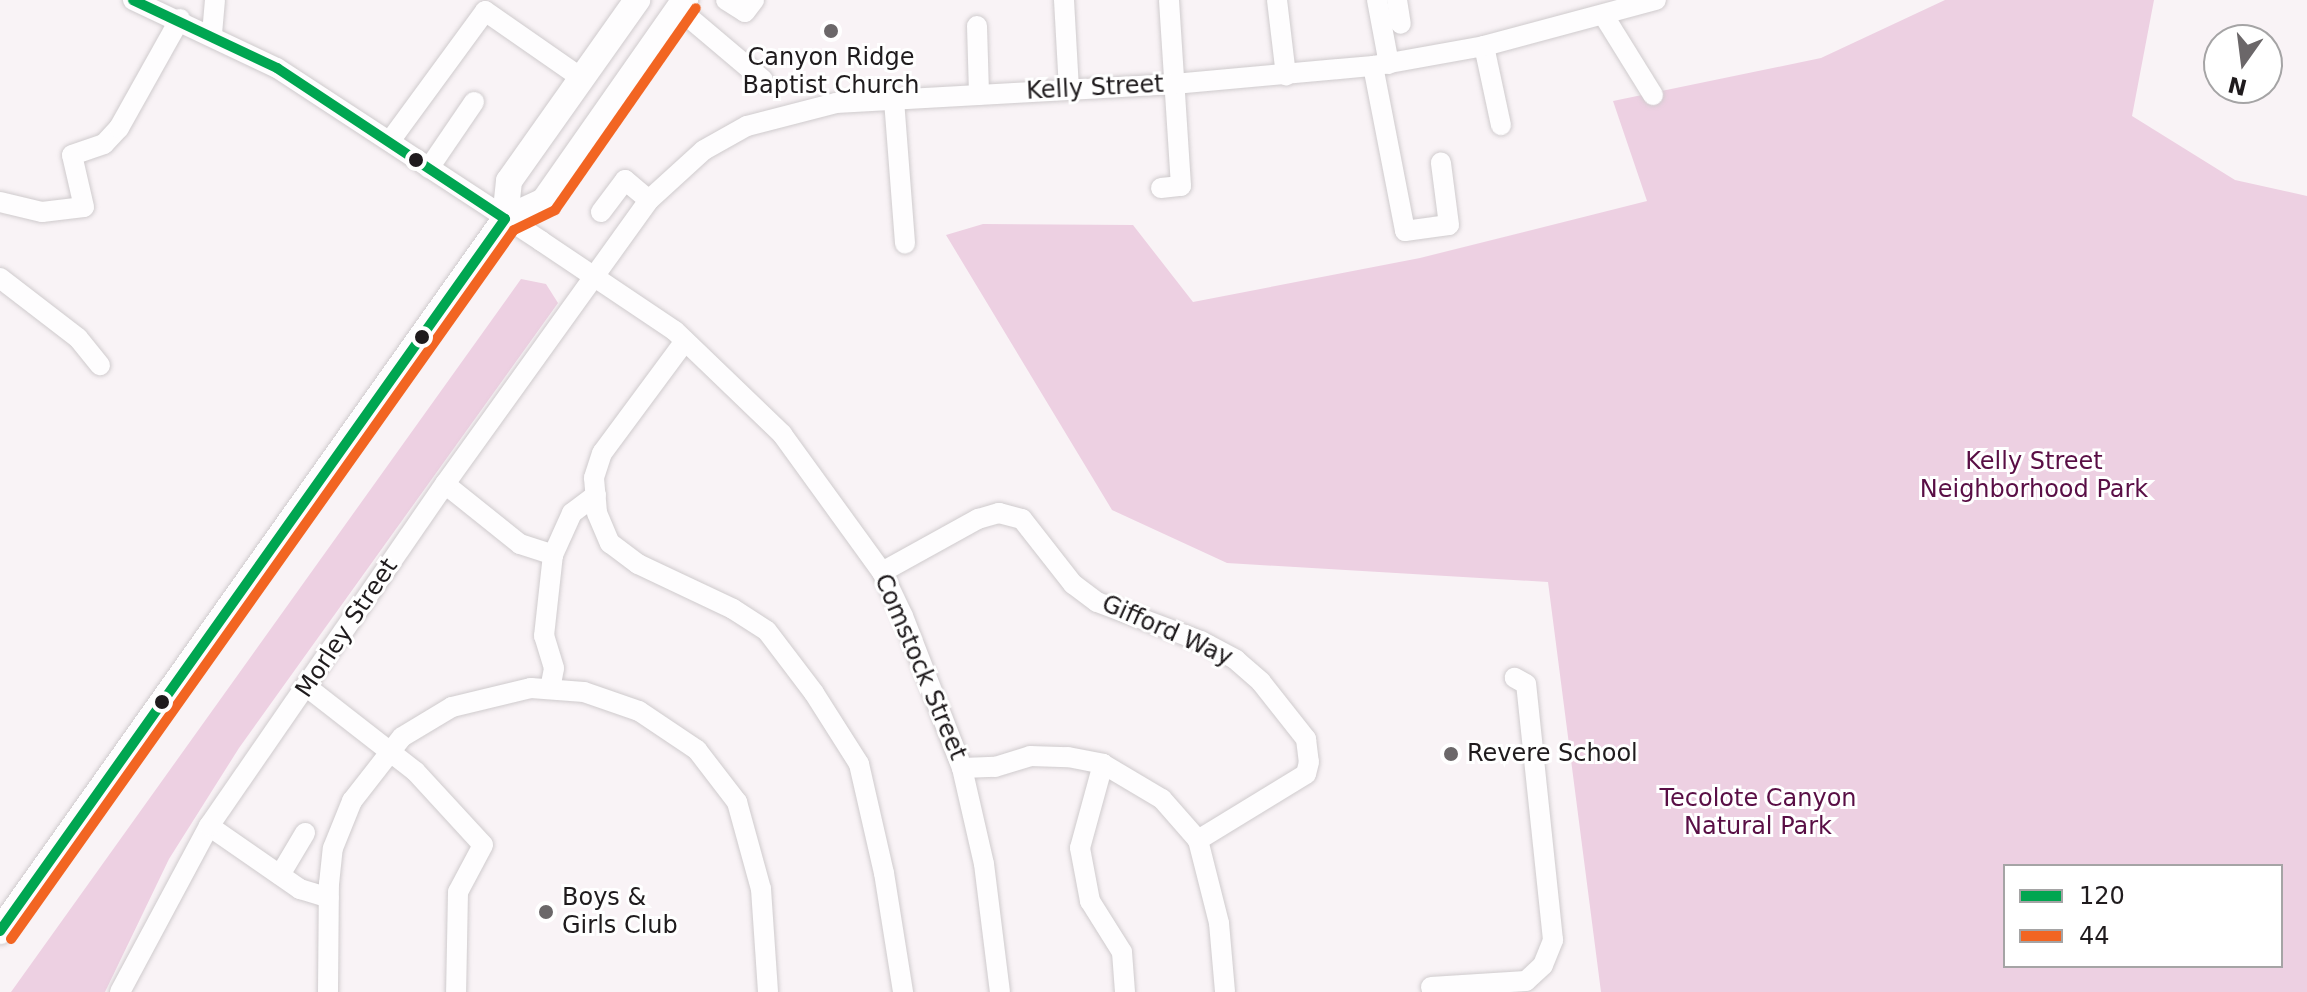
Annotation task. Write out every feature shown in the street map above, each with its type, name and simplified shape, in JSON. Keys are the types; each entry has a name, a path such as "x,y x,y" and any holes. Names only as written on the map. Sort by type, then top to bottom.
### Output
{"main road":[{"path":"0,931 505,219 509,181 637,0"},
{"path":"505,219 544,201 682,4"}],"street":[{"name":"Comstock Street","path":"133,0 212,34 277,68 594,277 685,341 782,434 882,572 962,768 984,864 1000,992"},
{"path":"212,34 215,0"},
{"path":"726,0 745,12 754,0"},
{"path":"1064,0 1069,90"},
{"path":"1161,188 1181,186 1169,0"},
{"path":"1277,0 1286,75"},
{"path":"1377,0 1381,65 1405,231 1449,225 1441,163"},
{"path":"1397,0 1401,24"},
{"name":"Kelly Street","path":"594,277 649,200 704,150 747,126 836,103 1174,84 1381,65 1484,46 1656,0"},
{"path":"682,4 763,80"},
{"path":"390,141 485,11 580,77"},
{"path":"1604,16 1653,95"},
{"path":"0,202 42,212 84,207 72,155 104,144 119,128 180,19"},
{"path":"977,26 979,95"},
{"path":"1484,46 1501,125"},
{"path":"894,100 905,244"},
{"path":"429,168 474,102"},
{"path":"601,212 625,180 649,200"},
{"name":"Morley Street","path":"120,992 209,826 445,484 594,277"},
{"path":"0,278 78,338 100,365"},
{"path":"685,341 602,453 596,495 610,543 638,564 733,609 767,631 859,764 884,873 903,992"},
{"path":"445,484 520,544 553,555"},
{"path":"540,688 554,668 544,636 553,555 572,513 596,495"},
{"name":"Gifford Way","path":"882,572 978,519 999,513 1022,519 1073,584 1097,602 1201,641 1236,660 1261,682 1306,739 1309,762 1306,774 1198,840"},
{"path":"1431,987 1526,981 1543,965 1553,940 1526,684 1515,678"},
{"path":"307,687 390,751 483,845 458,892 456,992"},
{"path":"328,992 333,848 352,801 402,737 452,707 540,688 584,692 639,711 697,750 737,802 761,889 768,992"},
{"path":"962,768 995,767 1030,756 1103,764 1162,799 1198,840 1219,923 1225,992"},
{"path":"1103,764 1080,848 1090,901 1122,952 1125,992"},
{"path":"209,826 280,875 329,898"},
{"path":"280,875 305,833"}],"green space":[{"path":"1945,0 2154,0 2132,116 2235,180 2307,196 2307,992 1601,992 1548,582 1227,563 1112,510 946,235 983,224 1133,225 1193,302 1420,258 1647,201 1613,101 1821,58"},
{"path":"521,279 546,284 558,303 239,748 169,859 105,992 11,992"}],"transit line":[{"name":"120","path":"133,0 277,68 505,219"},
{"name":"44","path":"11,939 514,230 555,210 696,8"},
{"name":"120","path":"0,931 505,219"}],"place":[{"name":"Canyon Ridge Baptist Church","path":"831,31"},
{"name":"Revere School","path":"1451,754"},
{"name":"Boys & Girls Club","path":"546,912"}],"park label":[{"name":"Kelly Street Neighborhood Park","path":"2034,476"},
{"name":"Tecolote Canyon Natural Park","path":"1758,813"}]}
